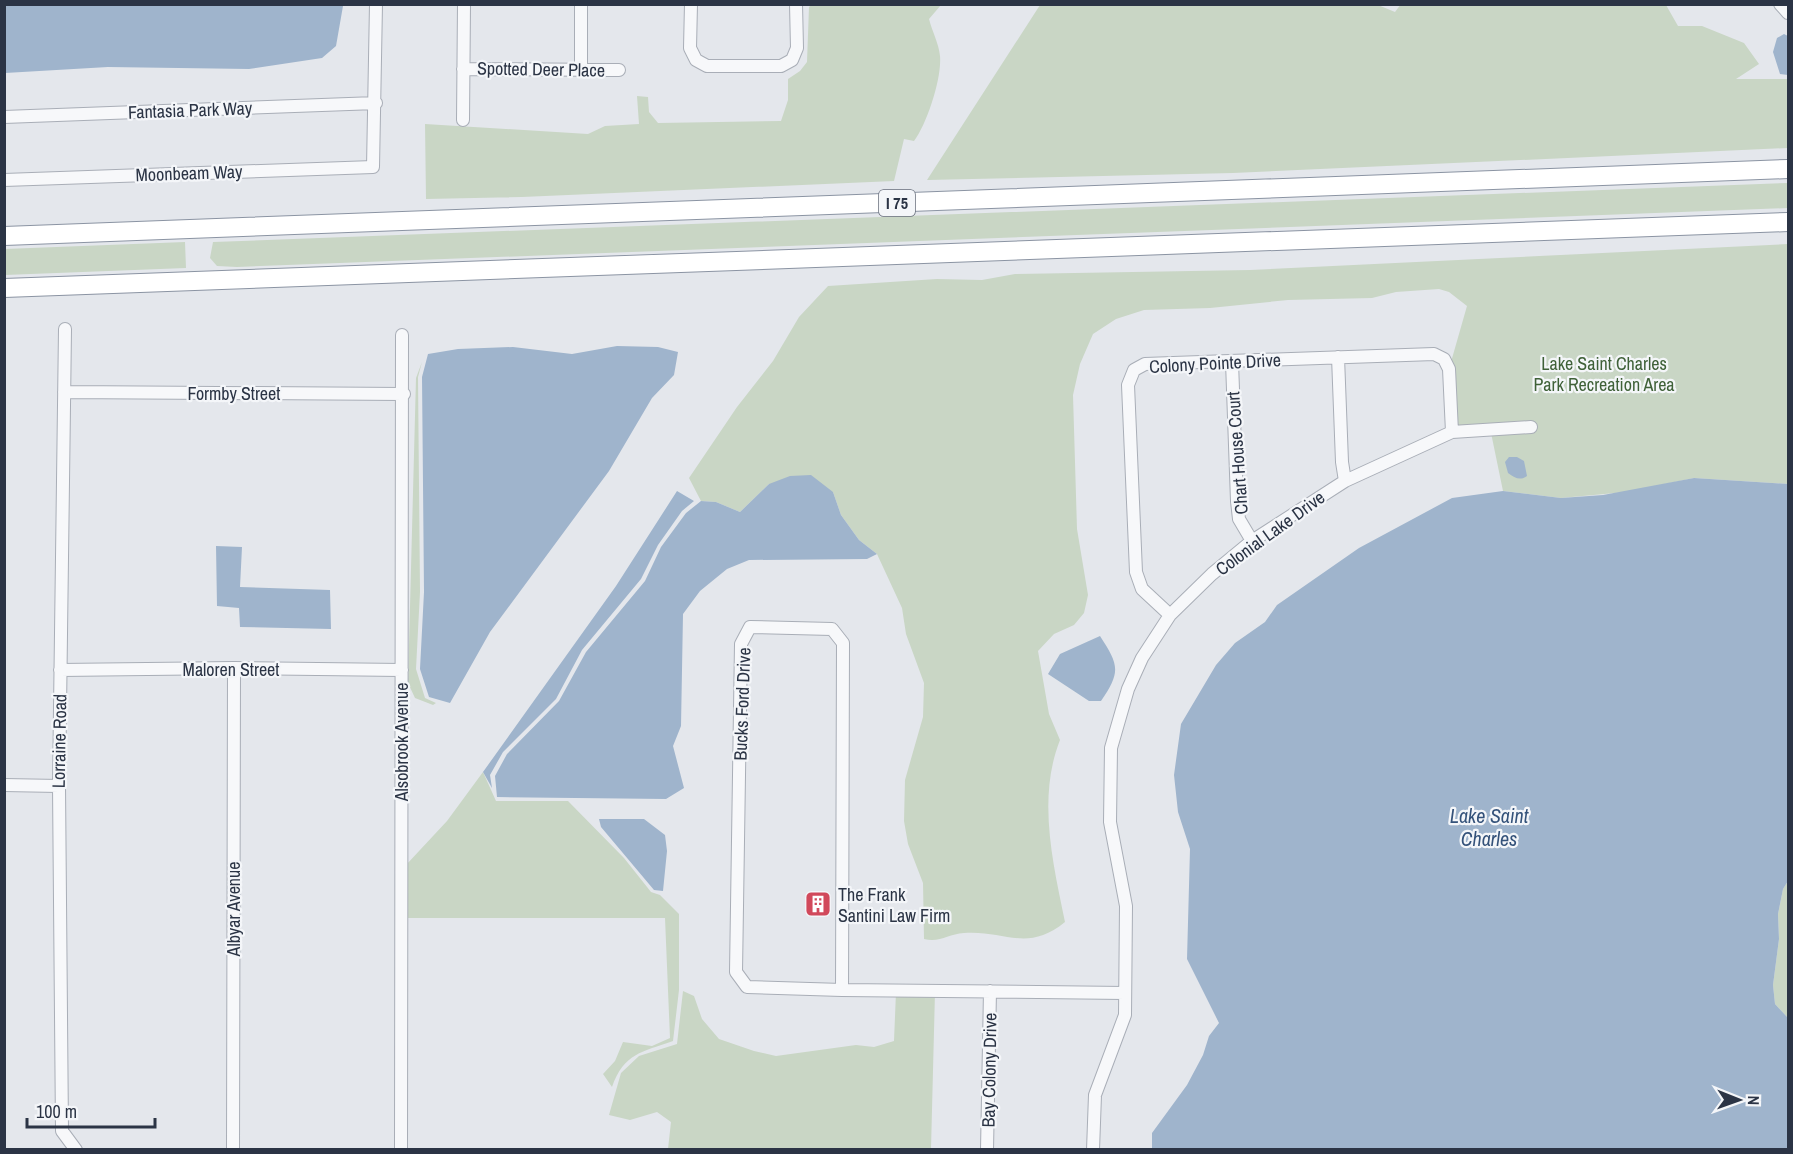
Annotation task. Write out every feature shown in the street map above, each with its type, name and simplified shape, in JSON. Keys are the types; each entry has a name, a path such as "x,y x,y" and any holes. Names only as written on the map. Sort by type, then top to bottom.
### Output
{"highway":[{"name":"I 75","path":"4,236 1788,169"},
{"path":"4,288 1788,222"}],"street":[{"path":"376,4 376,103"},
{"path":"462,120 464,4"},
{"path":"581,4 581,70"},
{"path":"691,4 690,48 696,60 707,66 781,66 792,60 796,48 796,4"},
{"path":"1780,4 1788,13"},
{"name":"Spotted Deer Place","path":"463,69 619,70"},
{"name":"Fantasia Park Way","path":"4,117 376,103"},
{"name":"Moonbeam Way","path":"4,180 374,167 376,103"},
{"name":"Lorraine Road","path":"65,329 59,786 62,1131 76,1149"},
{"name":"Alsobrook Avenue","path":"401,1149 404,394 402,335"},
{"name":"Colony Pointe Drive","path":"1170,615 1142,588 1136,572 1128,386 1134,370 1146,364 1434,354 1444,359 1449,369 1452,432"},
{"path":"1338,357 1342,462 1345,480"},
{"name":"Chart House Court","path":"1232,362 1239,519 1252,541"},
{"name":"Formby Street","path":"64,393 404,394"},
{"name":"Colonial Lake Drive","path":"1094,1149 1095,1095 1125,1015 1126,906 1110,822 1111,748 1128,689 1142,658 1170,615 1212,574 1252,541 1345,480 1452,432 1531,427"},
{"name":"Bucks Ford Drive","path":"842,990 843,643 832,629 750,627 741,644 736,972 747,987 842,990 1125,993"},
{"name":"Maloren Street","path":"60,670 234,668 402,670"},
{"name":"Albyar Avenue","path":"233,1149 234,668"},
{"path":"4,785 59,786"},
{"name":"Bay Colony Drive","path":"987,1149 990,991"}],"green space":[{"path":"1401,4 1666,5 1678,26 1702,26 1744,43 1759,64 1736,79 1788,79 1788,148 1233,173 927,180 1040,5 1378,5 1395,12"},
{"path":"811,5 941,5 929,19 940,56 936,88 928,112 914,141 904,139 894,181 426,199 425,124 588,134 605,126 639,124 637,96 648,97 649,112 658,123 781,121 788,100 788,79 800,71 807,62 809,7"},
{"path":"1788,183 1788,208 237,267 217,266 210,258 213,242"},
{"path":"185,242 186,268 5,275 5,249"},
{"name":"Lake Saint Charles Park Recreation Area","path":"1788,244 1788,484 1694,478 1626,492 1561,498 1503,491 1490,428 1452,432 1449,369 1467,306 1449,292 1439,289 1396,292 1372,298 1288,300 1210,308 1144,310 1116,319 1093,334 1080,364 1073,395 1077,529 1088,595 1084,613 1074,625 1054,634 1038,651 1049,714 1060,740 1053,762 1048,808 1052,854 1065,922 1039,936 1016,938 964,933 935,940 924,939 923,883 908,844 904,821 905,780 923,717 924,683 906,634 902,608 877,554 859,540 841,515 833,492 769,484 740,512 716,502 701,501 689,478 737,407 773,361 799,317 828,286 937,279 982,280 1015,274 1250,270"},
{"path":"422,362 418,377 420,592 416,669 425,698 436,703 433,705 415,698 408,683 416,378"},
{"path":"483,772 496,801 568,801 624,858 651,892 660,895 679,914 679,990 673,1041 643,1051 628,1060 612,1087 603,1074 615,1061 623,1042 652,1046 670,1038 665,918 405,918 406,865 447,821"},
{"path":"1788,881 1788,1018 1775,1004 1773,985 1779,939 1778,914 1783,889"},
{"path":"683,991 694,996 702,1019 719,1039 776,1056 856,1045 874,1047 894,1041 896,992 935,992 931,1149 668,1149 671,1122 657,1112 630,1120 609,1115 621,1073 639,1056 677,1044"}],"water":[{"path":"5,4 343,4 343,6 336,46 322,58 249,69 108,67 5,73"},
{"path":"1784,34 1788,36 1788,75 1780,74 1773,52 1777,38"},
{"path":"617,346 658,347 678,352 674,375 652,398 609,471 490,632 450,703 429,697 420,669 424,592 422,377 428,354 458,349 513,347 572,354"},
{"path":"1509,457 1517,457 1524,461 1527,476 1518,478 1508,473 1505,462"},
{"path":"811,475 833,492 841,515 859,540 877,554 867,559 749,560 727,569 700,591 683,614 681,726 673,746 684,788 666,799 497,797 495,776 507,754 559,701 586,652 645,581 661,547 686,513 701,501 716,502 740,512 769,484 790,476"},
{"name":"Lake Saint Charles","path":"1694,478 1788,484 1788,881 1783,889 1778,914 1779,939 1773,985 1775,1004 1788,1018 1788,1149 1152,1148 1152,1133 1187,1085 1203,1055 1209,1036 1219,1023 1187,959 1190,849 1178,812 1174,775 1181,724 1216,665 1235,643 1265,622 1277,605 1359,548 1452,498 1503,491 1561,498 1603,495"},
{"path":"677,491 694,501 682,511 658,545 641,579 582,650 556,699 503,752 490,775 492,788 483,772 616,586"},
{"path":"216,546 242,547 240,587 330,590 331,629 240,627 239,608 217,606"},
{"path":"1100,636 1114,662 1114,675 1101,701 1089,701 1048,674 1060,654"},
{"path":"599,819 644,819 665,835 667,851 663,891 654,890 601,827"}],"place":[{"name":"The Frank Santini Law Firm","path":"818,904"}]}
